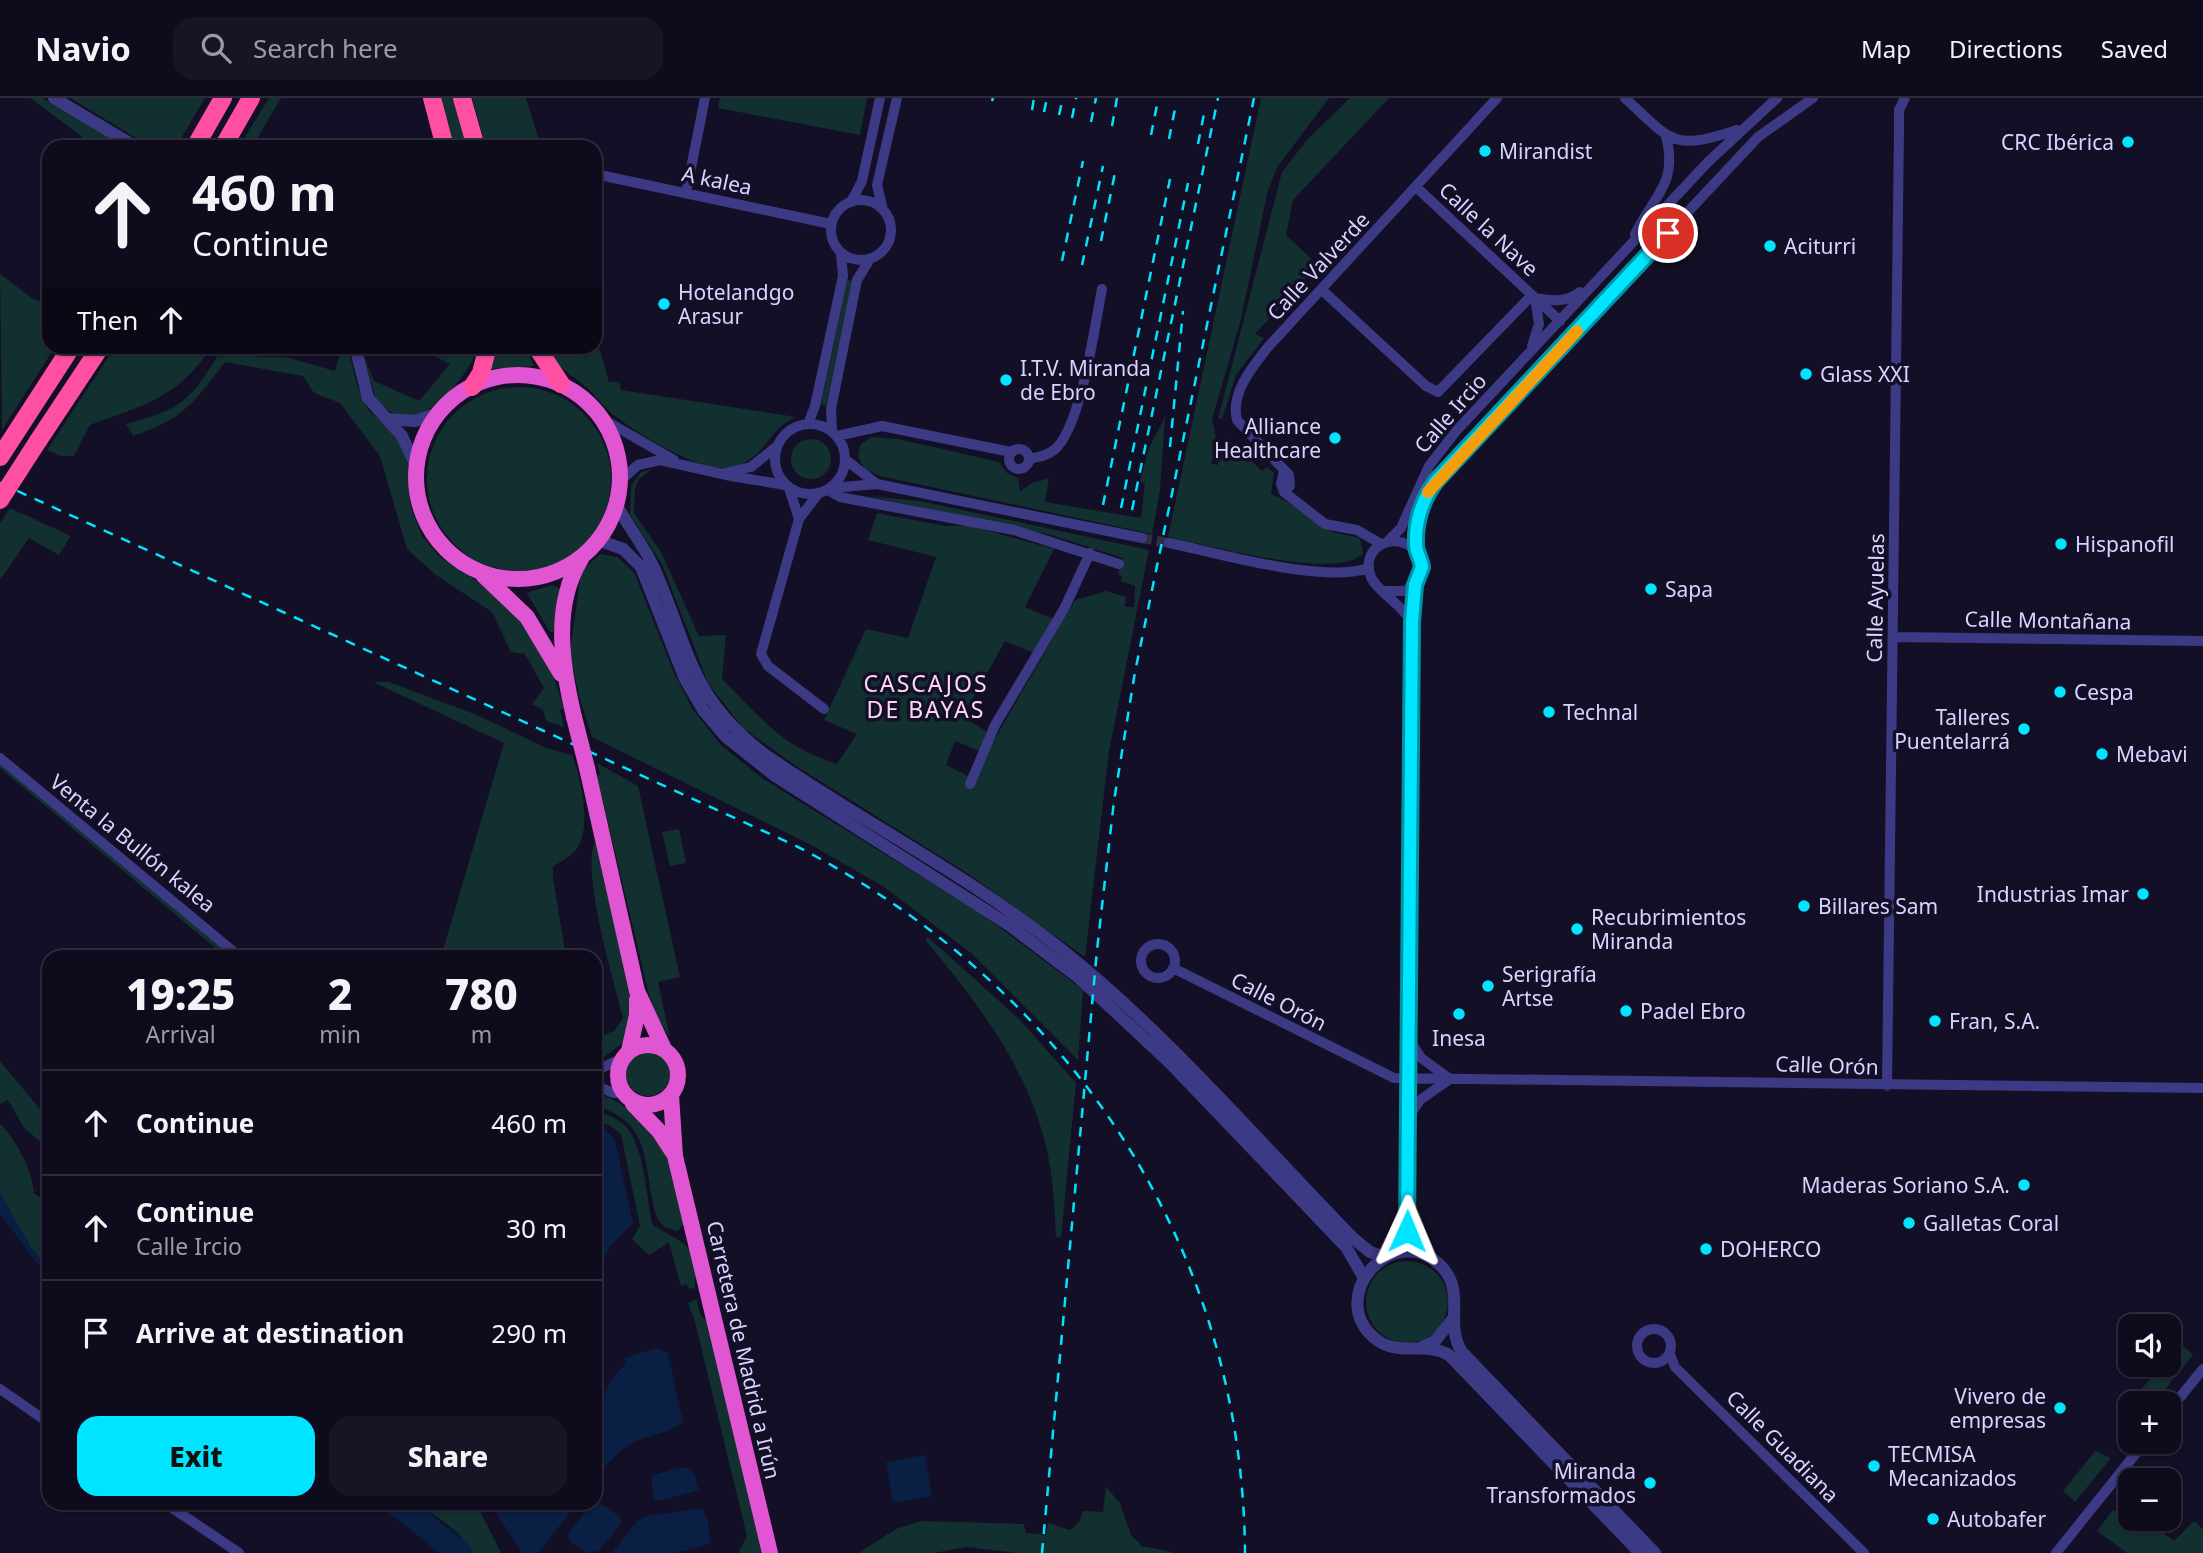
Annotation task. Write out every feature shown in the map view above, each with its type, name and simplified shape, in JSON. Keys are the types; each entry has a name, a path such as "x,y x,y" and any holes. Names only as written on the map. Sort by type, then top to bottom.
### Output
{"highway":[{"path":"199,140 223,98"},
{"path":"227,140 251,98"},
{"path":"432,98 443,140"},
{"path":"462,98 474,140"},
{"path":"0,457 67,354"},
{"path":"0,500 96,354"},
{"path":"486,354 481,373 472,387 439,413 424,439 417,468 417,487 426,522 448,551 478,571 513,601 537,629 567,686"},
{"path":"541,354 561,384"},
{"path":"472,387 507,376 525,375 561,384 583,399 601,418 618,459 620,481 617,503 598,540 583,555 560,570 533,578 514,579 478,571"},
{"path":"583,555 573,572 565,604 562,649 567,686 637,991 664,1049 678,1068 678,1079 671,1095 675,1156"},
{"path":"637,991 637,1015 617,1076 626,1096 659,1131 675,1156"},
{"path":"626,1054 647,1045 664,1049"},
{"path":"626,1096 650,1106 671,1095"},
{"name":"Carretera de Madrid a Irún","path":"675,1156 770,1553"}],"street":[{"path":"54,98 124,140"},
{"path":"686,193 705,98"},
{"path":"851,202 862,181 880,98"},
{"path":"877,484 846,458 829,424 857,279 870,259 883,250 890,235 890,225 877,185 897,98"},
{"name":"Calle Valverde","path":"1384,543 1357,530 1325,524 1284,492 1281,484 1284,470 1241,427 1235,414 1236,405 1240,390 1256,362 1497,98"},
{"path":"1625,98 1666,136 1692,143 1741,129"},
{"name":"Calle Ircio","path":"1384,543 1401,528 1423,475 1437,454 1629,246 1741,129 1777,98"},
{"name":"Calle Ircio","path":"1415,549 1418,519 1428,491 1758,137 1813,98"},
{"name":"Calle Ayuelas","path":"1893,98 1899,110"},
{"name":"Calle Ayuelas","path":"1887,1086 1899,110 1905,98"},
{"path":"1629,246 1669,176 1671,157 1666,136"},
{"name":"A kalea","path":"602,175 831,224"},
{"name":"Calle la Nave","path":"1416,187 1560,321"},
{"path":"808,424 815,406 843,276 841,253 832,240 831,224 842,207 851,202 869,201 884,211"},
{"path":"841,253 860,260 870,259"},
{"name":"Calle la Nave","path":"1534,297 1569,299 1592,285"},
{"path":"723,473 751,467 779,444 791,430 808,424 834,433 857,432 868,427 882,426 999,451 1010,456 1018,469 1024,468 1031,458 1055,450 1069,428 1081,389 1102,289"},
{"name":"Calle Ircio","path":"1560,321 1578,322 1607,290 1616,289"},
{"path":"1322,290 1435,391 1443,390 1534,297"},
{"path":"1530,353 1539,324 1534,297"},
{"path":"1534,377 1536,366 1563,339 1560,321"},
{"path":"357,354 368,398 402,436 417,468"},
{"path":"387,419 415,421 439,413"},
{"path":"601,418 678,462"},
{"path":"824,709 768,666 761,654 799,519 840,479 857,432"},
{"path":"779,444 775,466 787,486 799,519"},
{"path":"1010,456 1022,449 1031,458"},
{"path":"620,481 638,465 649,461 678,462 787,486 808,495 877,484 1142,538"},
{"path":"826,491 840,497 1014,530 1119,564"},
{"path":"617,503 631,533 654,566 699,684 731,726 780,766 989,897 1068,954 1152,1029 1354,1240 1370,1252 1390,1255 1418,1253 1436,1262 1450,1277 1455,1296 1453,1335 1462,1352 1655,1553"},
{"path":"598,540 623,549 641,567 685,680 703,710 726,737 775,776 986,909 1079,978 1170,1063 1346,1247 1364,1278"},
{"path":"1412,622 1399,603 1376,585 1369,568 1372,555 1384,543 1397,540 1415,549 1422,567 1415,585 1412,622 1407,1231 1418,1253"},
{"path":"1169,543 1291,568 1348,572 1369,568"},
{"path":"970,784 995,725 1064,609 1090,553"},
{"path":"1384,591 1406,591 1415,585"},
{"name":"Calle Montañana","path":"1894,637 2203,641"},
{"name":"Venta la Bullón kalea","path":"0,758 232,950"},
{"name":"Calle Orón","path":"1173,968 1382,1074 1408,1079 2203,1088"},
{"path":"1408,1119 1420,1100 1451,1079 1421,1058 1409,1037"},
{"path":"602,1067 626,1054"},
{"path":"602,1089 626,1096"},
{"path":"1407,1231 1390,1255 1364,1278 1358,1307 1370,1333 1394,1348 1441,1350 1455,1361 1640,1553"},
{"path":"1422,1348 1441,1335 1453,1317"},
{"path":"1653,1329 1664,1332 1671,1342 1670,1353 1660,1362 1645,1361 1638,1353 1637,1343 1642,1333 1653,1329"},
{"name":"Calle Guadiana","path":"1670,1353 1675,1367 1864,1553"},
{"name":"Calle Guadiana","path":"1660,1362 1675,1367"},
{"path":"2181,1396 2203,1369"},
{"path":"0,1389 42,1418"},
{"path":"2056,1553 2135,1454"},
{"path":"175,1510 239,1553"}],"green space":[{"path":"30,98 42,98 113,140 87,140"},
{"path":"70,98 205,98 180,140 139,140"},
{"path":"269,98 281,98 256,140 243,140"},
{"path":"439,98 455,98 466,140 450,140"},
{"path":"472,98 526,98 539,140 484,140"},
{"path":"720,98 867,98 860,135 718,108"},
{"path":"1261,98 1329,98 1278,166 1268,190 1240,323 1212,419 1217,442 1211,464 1218,465 1226,437 1262,471 1267,467 1274,473 1271,494 1290,503 1332,532 1360,538 1363,553 1350,561 1328,564 1301,563 1168,537"},
{"path":"1350,98 1389,98 1293,200 1286,235 1318,265 1255,334 1264,338 1236,375 1222,419 1218,419 1282,172 1306,141"},
{"path":"0,274 33,299 42,302 42,354 51,354 2,430"},
{"path":"847,280 852,281 826,406 821,404"},
{"path":"110,354 206,354 173,389 143,405 90,425 74,456 61,456 47,450"},
{"path":"219,354 286,357 335,371 340,354 350,354 357,385 368,410 399,437 407,452 410,505 422,536 440,557 492,591 515,612 547,656 564,709 560,710 564,727 546,721 543,710 532,704 544,688 525,654 511,652 492,612 436,575 407,549 380,456 340,403 314,393 303,376 225,362 186,408 164,423 133,436 126,424 175,406 203,379"},
{"path":"430,354 475,354 460,379 441,400 420,414 400,416 387,410 376,400 363,355 374,381 419,401 450,364"},
{"path":"494,354 529,354 534,366 491,369"},
{"path":"549,354 601,354 609,382 619,382 621,390 796,417 778,429 760,451 744,463 719,468 685,458 649,439 619,419"},
{"path":"519,387 554,394 584,414 604,444 611,479 604,514 584,544 554,564 519,571 484,564 454,544 434,514 427,479 434,444 454,414 484,394"},
{"path":"1165,417 1160,490 1152,534 880,476 865,469 858,457 860,445 871,437 898,439 999,462 1007,473 1018,478 1020,491 1032,483 1049,478 1045,502 1141,518 1145,483 1140,482 1149,448"},
{"path":"811,439 825,445 831,459 825,473 811,479 797,473 791,459 797,445"},
{"path":"652,469 639,479 635,488 634,513 661,552 699,636 726,635 722,679 786,739 817,757 837,764 857,734 824,720 866,629 908,638 936,557 868,540 877,513 945,526 971,526 1054,549 1025,607 1055,620 1034,653 1005,641 963,717 986,731 980,751 955,741 946,765 968,776 993,742 1075,600 1106,591 1126,597 1125,607 1134,607 1135,586 1121,581 1122,577 1118,574 1123,558 1051,535 867,496 920,501 1149,550 1109,751 1085,957 967,873 796,766 743,728 708,683 662,564 630,515 631,486 641,472"},
{"path":"10,508 71,536 59,555 29,538 0,580 0,523"},
{"path":"600,554 617,557 634,572 675,675 693,710 721,745 762,778 986,917 1083,990 1078,1060 971,953 884,887 813,846 592,737 579,696 570,652 581,572"},
{"path":"552,585 559,588 555,632 550,632 527,593"},
{"path":"373,682 389,682 477,715 546,748 572,755 579,776 584,804 580,843 575,851 553,867 565,950 443,950 504,743"},
{"path":"0,763 225,950 218,950 0,768"},
{"path":"597,763 638,786 680,977 658,982 670,1038 656,1015 649,995 597,776 600,774"},
{"path":"679,829 686,863 670,866 662,832"},
{"path":"595,842 633,1005 625,1041 602,1059 602,1036 614,1031 623,1018 595,902 592,857"},
{"path":"928,937 1019,1019 1076,1083 1061,1238 1056,1237 1052,1181 1044,1140 1021,1077 987,1019 925,940"},
{"path":"648,1052 663,1059 670,1074 663,1089 648,1096 633,1089 626,1074 633,1059"},
{"path":"0,1061 42,1112 42,1143 24,1128 8,1100 0,1104"},
{"path":"602,1095 627,1109 647,1127 662,1148 685,1222 678,1231 666,1228 658,1220 638,1137 629,1124 602,1109"},
{"path":"602,1113 621,1122 633,1138 641,1161 652,1224 687,1246 695,1261 695,1288 690,1289 686,1284 681,1286 669,1242 649,1255 632,1239 640,1226 621,1134 602,1124"},
{"path":"0,1124 23,1156 31,1176 34,1194 42,1198 42,1261 31,1248 0,1193"},
{"path":"1399,1261 1415,1261 1430,1268 1441,1279 1448,1294 1445,1318 1436,1331 1415,1343 1399,1343 1384,1336 1373,1325 1366,1310 1366,1294 1373,1279 1384,1268"},
{"path":"697,1299 700,1315 707,1321 762,1553 738,1553 747,1536 695,1322 688,1303"},
{"path":"2181,1344 2193,1355 2181,1370"},
{"path":"2152,1377 2175,1377 2164,1391 2140,1391"},
{"path":"2095,1451 2111,1458 2075,1502 2063,1491"},
{"path":"1106,1487 1120,1503 1131,1535 1142,1546 1176,1553 1016,1553 967,1547 934,1553 858,1553 896,1529 921,1521 1024,1524 1026,1533 1046,1535 1048,1523 1070,1530 1079,1522 1083,1511 1103,1512"},
{"path":"424,1510 480,1510 501,1553 473,1553 462,1538"},
{"path":"2113,1510 2118,1513 2118,1531 2161,1531 2174,1541 2194,1521 2203,1529 2203,1553 2127,1553 2097,1531"}],"water":[{"path":"602,1129 615,1140 633,1223 609,1248 602,1266"},
{"path":"0,1193 31,1248 42,1261 42,1270 0,1214"},
{"path":"656,1348 668,1353 683,1422 672,1429 630,1444 602,1470 602,1403 610,1381 626,1363 624,1358"},
{"path":"925,1455 932,1496 893,1503 886,1462"},
{"path":"677,1468 689,1468 694,1473 699,1490 658,1501 654,1498 651,1476"},
{"path":"602,1505 619,1516 622,1522 599,1551 586,1553 569,1540 569,1532 587,1510 602,1510"},
{"path":"703,1508 708,1522 710,1544 675,1553 612,1553 636,1522 646,1516"},
{"path":"382,1510 424,1510 468,1543 473,1553 439,1553"},
{"path":"494,1510 572,1510 541,1550 537,1553 522,1553"}],"tunnel":[{"path":"1142,538 1169,543"}],"railway":[{"path":"1032,110 1034,98"},
{"path":"1044,112 1047,98"},
{"path":"1059,115 1063,98"},
{"path":"1072,118 1076,98"},
{"path":"1091,122 1096,98"},
{"path":"1112,126 1117,98"},
{"path":"1132,510 1218,98"},
{"path":"1042,1553 1097,950 1114,801 1135,672 1254,98"},
{"path":"1151,135 1158,100"},
{"path":"1169,139 1176,104"},
{"path":"1198,144 1205,109"},
{"path":"1062,261 1083,161"},
{"path":"1082,265 1103,166"},
{"path":"1101,241 1116,168"},
{"path":"1103,505 1170,179"},
{"path":"1121,508 1188,183"},
{"path":"1170,447 1183,311"},
{"path":"0,483 794,845 891,902 979,971 1056,1048 1121,1135 1173,1230 1212,1332 1236,1440 1245,1553"}],"slow traffic":[{"path":"1428,492 1577,331"}],"place":[{"name":"CRC Ibérica","path":"2128,142"},
{"name":"Mirandist","path":"1485,151"},
{"name":"Aciturri","path":"1770,246"},
{"name":"Hotelandgo Arasur","path":"664,304"},
{"name":"Glass XXI","path":"1806,374"},
{"name":"I.T.V. Miranda de Ebro","path":"1006,380"},
{"name":"Alliance Healthcare","path":"1335,438"},
{"name":"Hispanofil","path":"2061,544"},
{"name":"Sapa","path":"1651,589"},
{"name":"Cespa","path":"2060,692"},
{"name":"Technal","path":"1549,712"},
{"name":"Talleres Puentelarrá","path":"2024,729"},
{"name":"Mebavi","path":"2102,754"},
{"name":"Industrias Imar","path":"2143,894"},
{"name":"Billares Sam","path":"1804,906"},
{"name":"Recubrimientos Miranda","path":"1577,929"},
{"name":"Serigrafía Artse","path":"1488,986"},
{"name":"Padel Ebro","path":"1626,1011"},
{"name":"Inesa","path":"1459,1014"},
{"name":"Fran, S.A.","path":"1935,1021"},
{"name":"Maderas Soriano S.A.","path":"2024,1185"},
{"name":"Galletas Coral","path":"1909,1223"},
{"name":"DOHERCO","path":"1706,1249"},
{"name":"Vivero de empresas","path":"2060,1408"},
{"name":"TECMISA Mecanizados","path":"1874,1466"},
{"name":"Miranda Transformados","path":"1650,1483"},
{"name":"Autobafer","path":"1933,1519"}],"district":[{"name":"CASCAJOS DE BAYAS","path":"926,696"}],"route":[{"path":"1407,1231 1412,622 1415,585 1422,567 1415,549 1418,519 1428,491 1436,481 1668,233"}]}
